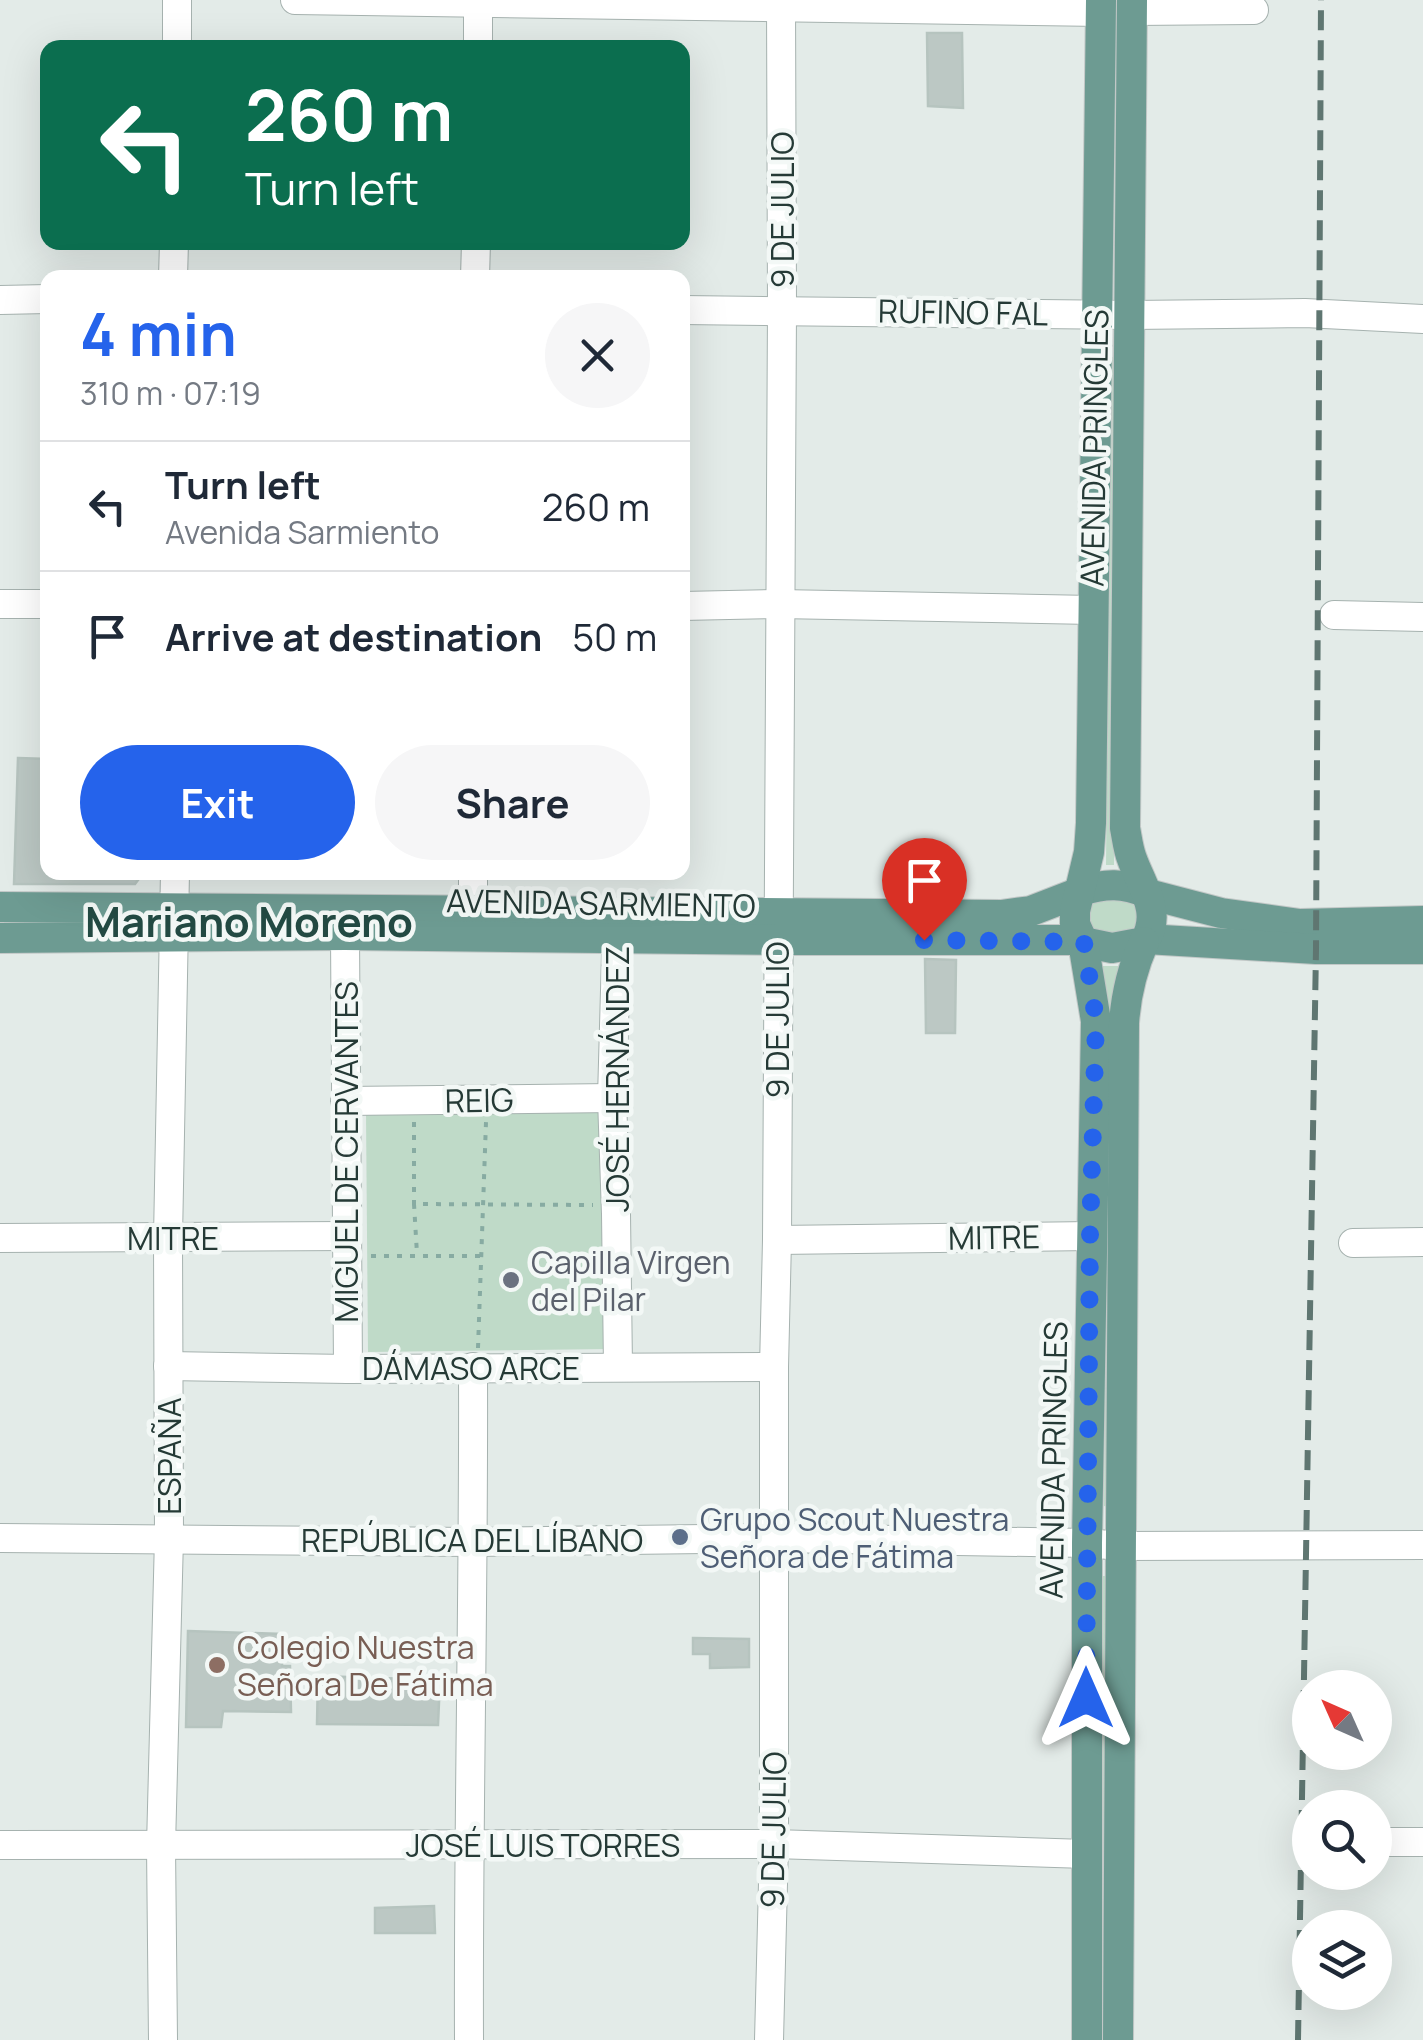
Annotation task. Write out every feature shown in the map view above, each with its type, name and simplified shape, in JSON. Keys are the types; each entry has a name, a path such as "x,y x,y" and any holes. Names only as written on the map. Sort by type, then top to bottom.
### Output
{"main road":[{"name":"AVENIDA PRINGLES","path":"1080,892 1091,823 1101,6"},
{"name":"AVENIDA PRINGLES","path":"1132,6 1125,828 1133,862 1148,893"},
{"path":"1423,922 1300,924 1221,914 1111,883 1080,892 1074,911 1083,941 1112,948 1145,941 1316,949 1423,949"},
{"name":"AVENIDA SARMIENTO","path":"778,926 1001,915 1031,911 1080,892"},
{"path":"1145,941 1152,926 1148,893"},
{"name":"AVENIDA SARMIENTO","path":"0,907 344,936 475,924"},
{"name":"AVENIDA SARMIENTO","path":"0,938 174,922 778,926 1083,941"},
{"name":"AVENIDA PRINGLES","path":"1083,941 1096,1020 1086,1543 1087,2040"},
{"name":"AVENIDA PRINGLES","path":"1118,2040 1124,1023 1126,994 1145,941"}],"street":[{"path":"177,40 178,0"},
{"path":"295,0 1101,6"},
{"path":"478,2 478,40"},
{"name":"9 DE JULIO","path":"770,2040 781,4"},
{"path":"1132,6 1254,10"},
{"path":"0,300 40,299"},
{"name":"RUFINO FAL","path":"690,310 1130,316 1305,313 1423,319"},
{"path":"0,604 40,604"},
{"path":"690,606 1092,610"},
{"path":"1334,616 1423,617"},
{"name":"ESPAÑA","path":"164,2040 161,1846 169,1538 168,1238 175,880"},
{"path":"473,880 475,924"},
{"name":"JOSÉ HERNÁNDEZ","path":"617,925 612,1098 618,1368"},
{"name":"MIGUEL DE CERVANTES","path":"344,936 348,1368"},
{"name":"REIG","path":"345,1102 612,1098"},
{"name":"MITRE","path":"0,1238 346,1236"},
{"name":"MITRE","path":"777,1240 1090,1236"},
{"path":"1352,1243 1423,1242"},
{"path":"469,2040 475,1359"},
{"name":"DÁMASO ARCE","path":"168,1366 348,1368 475,1359 618,1368 774,1367"},
{"name":"REPÚBLICA DEL LÍBANO","path":"0,1538 474,1542 774,1538 1120,1546 1423,1546"},
{"path":"1392,1842 1423,1842"},
{"name":"JOSÉ LUIS TORRES","path":"0,1845 774,1844 1086,1854"}],"path":[{"path":"475,1359 486,1112"},
{"path":"414,1113 417,1256"},
{"path":"414,1204 608,1205"},
{"path":"367,1256 481,1256"}],"green space":[{"path":"1111,357 1119,357 1114,865 1106,865"},
{"path":"1120,898 1138,907 1137,925 1119,934 1087,928 1087,907 1094,901"},
{"path":"1094,966 1124,966 1109,1507 1104,1506 1109,1008"},
{"path":"607,1111 609,1349 368,1352 366,1114"},
{"path":"1098,1576 1106,1576 1108,2040 1100,2040"}],"building":[{"path":"927,33 962,33 963,108 928,106"},
{"path":"18,758 40,759 40,880 138,880 135,884 14,884"},
{"path":"925,959 956,960 955,1033 926,1033"},
{"path":"188,1631 283,1634 282,1666 290,1666 291,1712 223,1711 221,1727 186,1727"},
{"path":"693,1638 749,1639 749,1667 710,1668 710,1654 693,1654"},
{"path":"318,1676 440,1680 438,1725 317,1724"},
{"path":"434,1906 435,1933 375,1933 375,1908"}],"railway":[{"path":"1298,2040 1316,949 1321,0"}],"place":[{"name":"Capilla Virgen del Pilar","path":"511,1280"},
{"name":"Grupo Scout Nuestra Señora de Fátima","path":"680,1537"},
{"name":"Colegio Nuestra Señora De Fátima","path":"217,1665"}],"district":[{"name":"Mariano Moreno","path":"249,921"}],"route":[{"path":"924,940 1084,942 1096,1020 1086,1698"}]}
